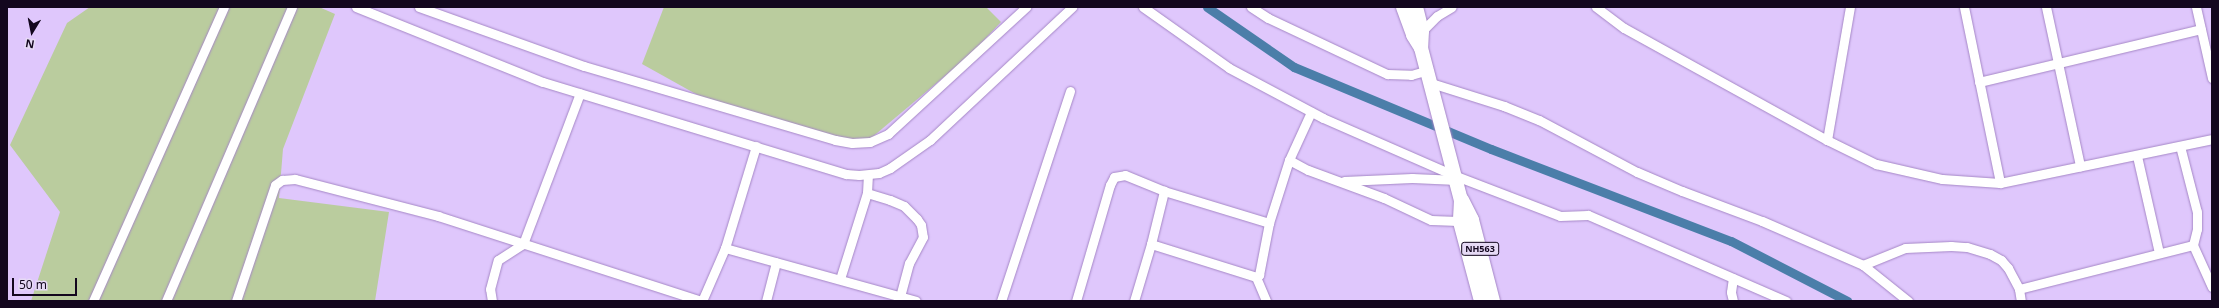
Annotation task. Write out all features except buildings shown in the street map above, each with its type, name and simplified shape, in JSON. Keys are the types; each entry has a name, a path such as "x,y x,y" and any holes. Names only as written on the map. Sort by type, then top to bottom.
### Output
{"highway":[{"name":"NH563","path":"1403,7 1413,35 1421,48 1456,175 1481,301"},
{"name":"NH563","path":"1416,7 1422,31 1421,48"},
{"name":"NH563","path":"1466,221 1493,301"}],"street":[{"path":"93,301 224,7"},
{"path":"166,301 292,7"},
{"path":"356,7 544,82 846,174 868,175 890,168 930,140 1072,7"},
{"path":"419,7 584,66 835,140 852,143 870,142 888,134 1026,7"},
{"path":"1143,7 1229,68 1311,112 1456,175 1560,216 1588,215 1786,301"},
{"path":"1252,7 1268,18 1387,74 1429,76 1539,120 1637,172 1682,192 1762,221 1863,265 1908,301"},
{"path":"1422,31 1437,16 1452,7"},
{"path":"1596,7 1624,28 1827,140 1876,164 1942,179 2000,183 2080,166 2137,156 2212,139"},
{"path":"1827,140 1850,7"},
{"path":"1964,7 2000,183"},
{"path":"2046,7 2080,166"},
{"path":"2196,7 2212,78"},
{"path":"1979,82 2201,29"},
{"path":"1001,301 1070,91"},
{"path":"492,301 490,289 498,260 523,244 580,93"},
{"path":"1256,278 1259,275 1262,263 1269,223 1289,160 1311,112"},
{"path":"236,301 275,185 282,180 295,179 403,206 701,301 725,248 756,146"},
{"path":"2180,146 2197,212 2197,229 2193,245 2212,287"},
{"path":"2137,156 2159,253"},
{"path":"1289,160 1308,170 1384,198 1431,220 1466,221"},
{"path":"840,279 867,193 868,175"},
{"path":"1076,301 1112,179 1118,175 1125,175 1164,191 1269,223"},
{"path":"1339,181 1456,175"},
{"path":"1134,301 1151,244 1164,191"},
{"path":"867,193 904,206 918,219 922,226 923,237 909,263 900,296"},
{"path":"1151,244 1256,278 1266,301"},
{"path":"2019,289 2193,245"},
{"path":"1863,265 1905,248 1951,246 1967,248 1990,254 2001,260 2008,268 2019,289 2021,301"},
{"path":"725,248 916,301"},
{"path":"766,301 776,262"},
{"path":"1733,278 1731,292 1733,301"}],"green space":[{"path":"90,7 319,7 335,14 283,149 279,198 389,212 375,301 31,301 60,212 10,145 67,23"},
{"path":"664,7 986,7 1001,22 970,55 864,144 721,108 642,64"}],"waterway":[{"path":"1207,7 1294,67 1491,149 1731,241 1847,301"}]}
